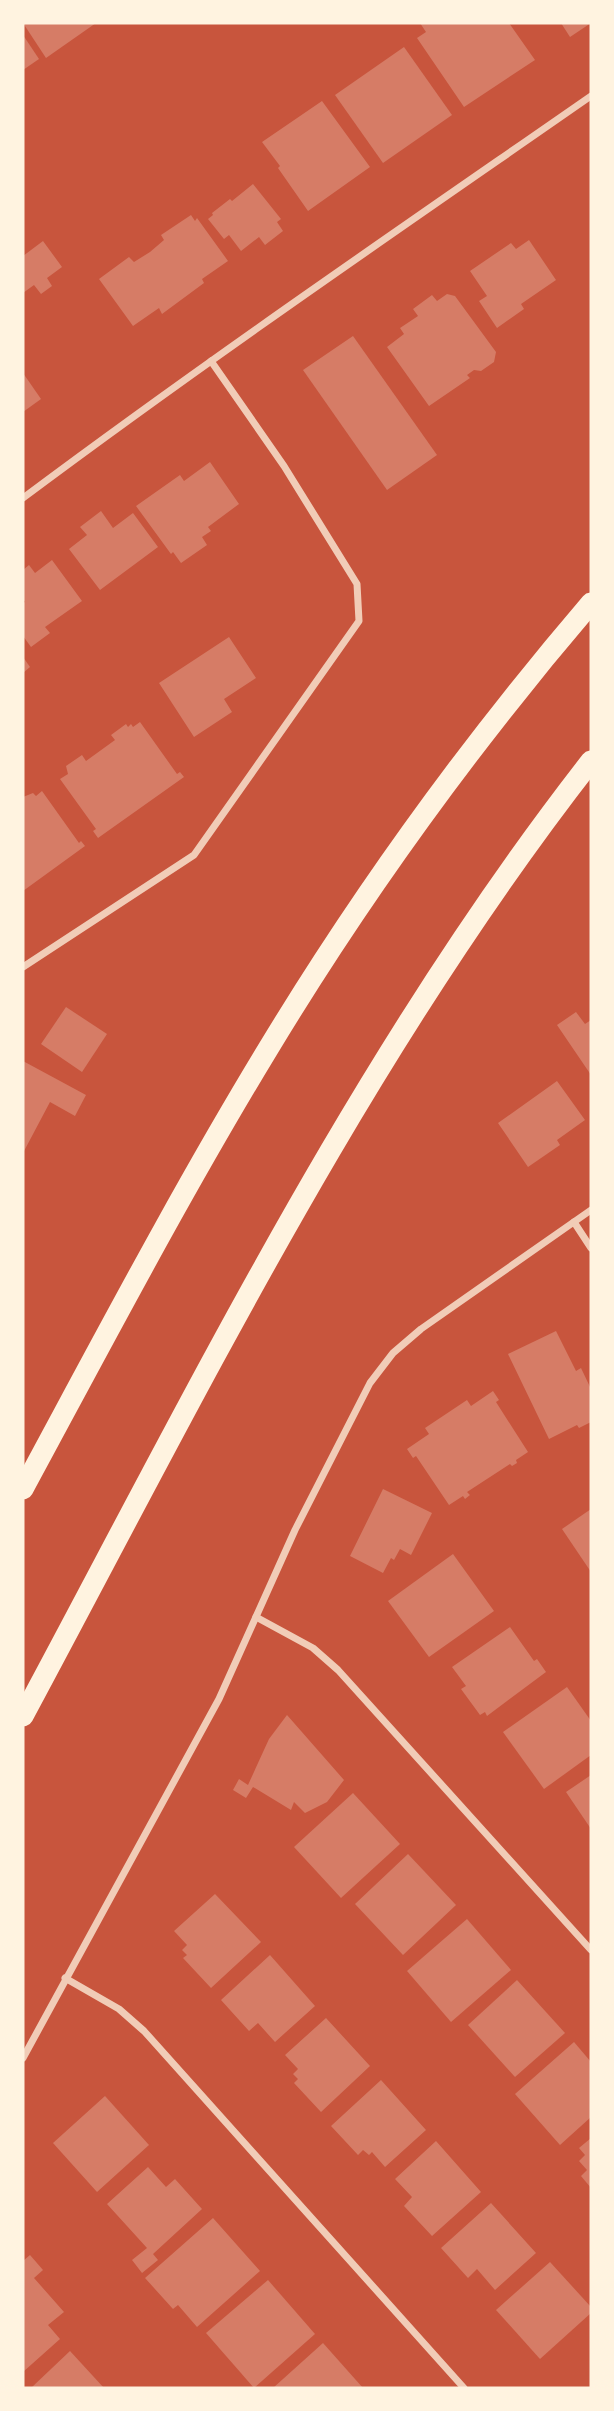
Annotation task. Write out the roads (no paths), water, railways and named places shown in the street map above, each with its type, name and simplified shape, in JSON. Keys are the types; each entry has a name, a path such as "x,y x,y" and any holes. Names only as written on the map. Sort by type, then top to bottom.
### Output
{"highway":[{"path":"23,1489 200,1165 312,978 368,895 480,740 591,603"},
{"path":"23,1716 253,1286 355,1110 461,943 591,761"},
{"path":"23,1727 53,1658"}],"street":[{"path":"23,498 171,387 591,96"},
{"path":"23,967 194,855 359,621 357,584 284,466 211,361"},
{"path":"23,2057 219,1699 295,1530 361,1399 381,1367 421,1329 591,1210"},
{"path":"574,1222 591,1248"},
{"path":"256,1617 304,1642 338,1670 591,1950"},
{"path":"65,1978 119,2009 144,2031 464,2388"}]}
